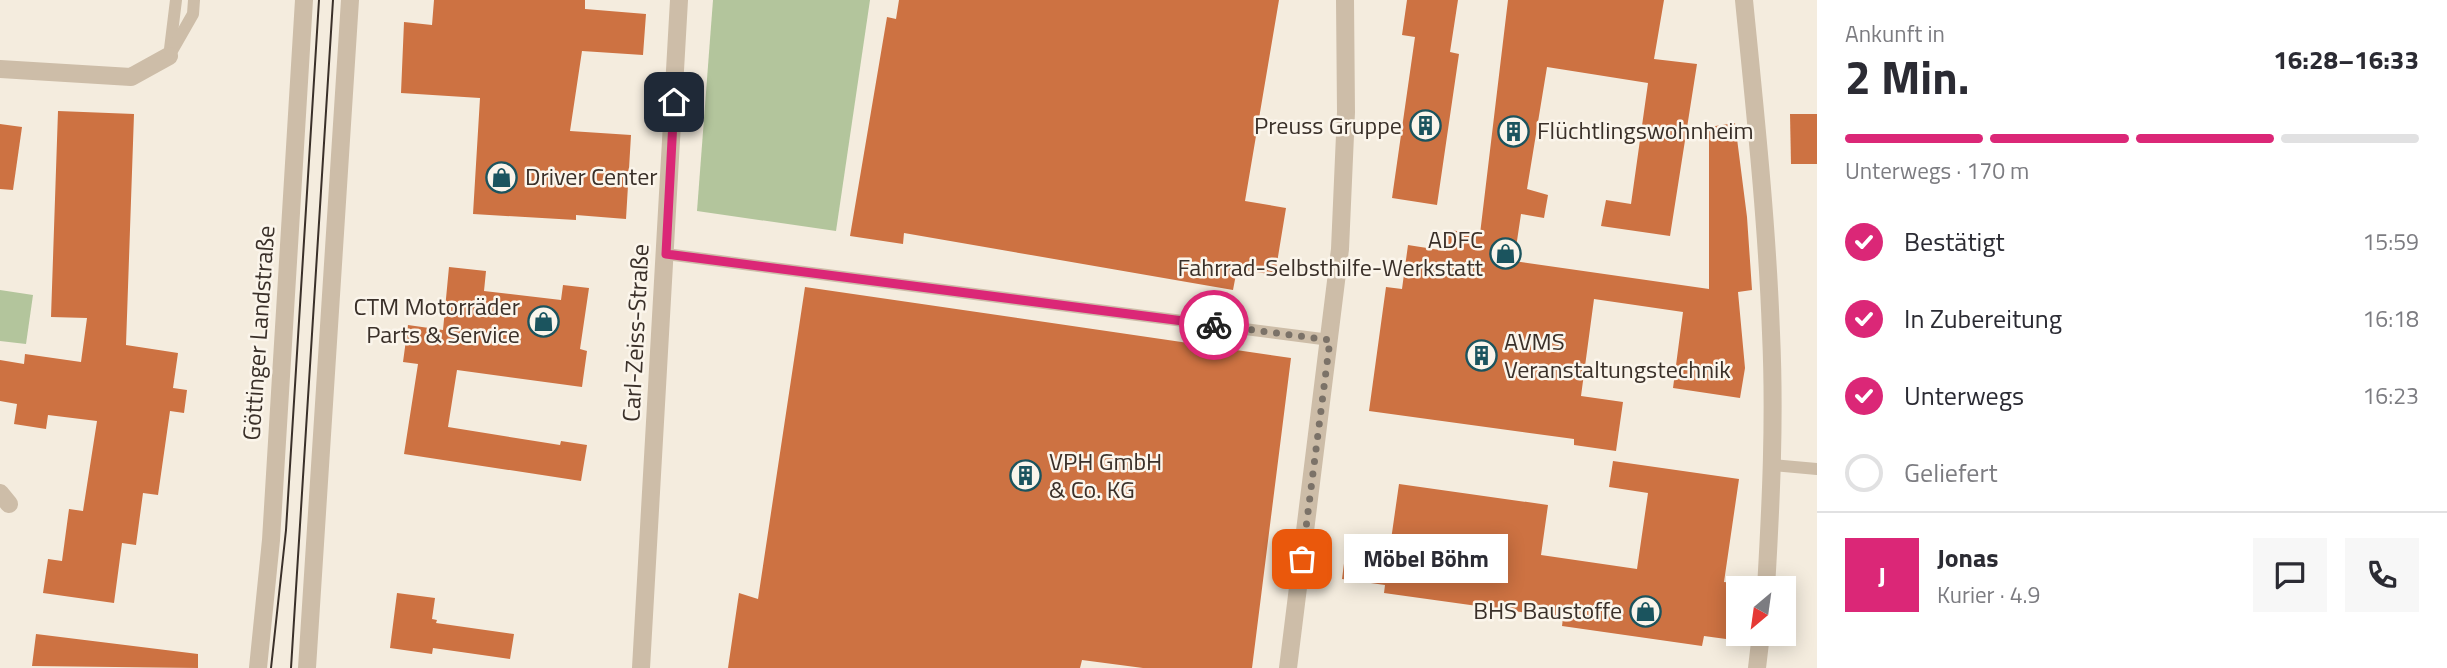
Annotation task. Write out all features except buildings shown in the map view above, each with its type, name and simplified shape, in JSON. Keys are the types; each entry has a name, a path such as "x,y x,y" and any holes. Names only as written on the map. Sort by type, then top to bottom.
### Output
{"street":[{"name":"Göttinger Landstraße","path":"258,668 271,540 304,0"},
{"path":"307,668 350,0"},
{"name":"Carl-Zeiss-Straße","path":"640,668 679,0"},
{"path":"1288,668 1340,249 1346,112 1345,0"},
{"path":"1744,0 1765,214 1772,335 1773,465 1767,576"},
{"path":"0,69 131,77 169,56"},
{"path":"1756,668 1759,646"}],"lane":[{"path":"169,56 176,0"},
{"path":"169,56 193,14 194,0"},
{"path":"666,254 1330,340"},
{"path":"1773,465 1817,469"}],"green space":[{"path":"713,0 870,0 836,231 697,211"},
{"path":"0,290 33,295 26,344 0,341"}],"tram line":[{"path":"271,668 286,530 319,0"},
{"path":"291,668 333,0"}],"way so far":[{"path":"1214,325 1330,340 1302,559"}],"place":[{"name":"Preuss Gruppe","path":"1425,126"},
{"name":"Flüchtlingswohnheim","path":"1514,131"},
{"name":"Driver Center","path":"502,177"},
{"name":"ADFC Fahrrad-Selbsthilfe-Werkstatt","path":"1506,254"},
{"name":"CTM Motorräder Parts & Service","path":"543,321"},
{"name":"AVMS Veranstaltungstechnik","path":"1481,356"},
{"name":"VPH GmbH & Co. KG","path":"1026,476"},
{"name":"Möbel Böhm","path":"1302,559"},
{"name":"BHS Baustoffe","path":"1645,611"}],"route":[{"path":"674,102 666,254 1214,325"}]}
